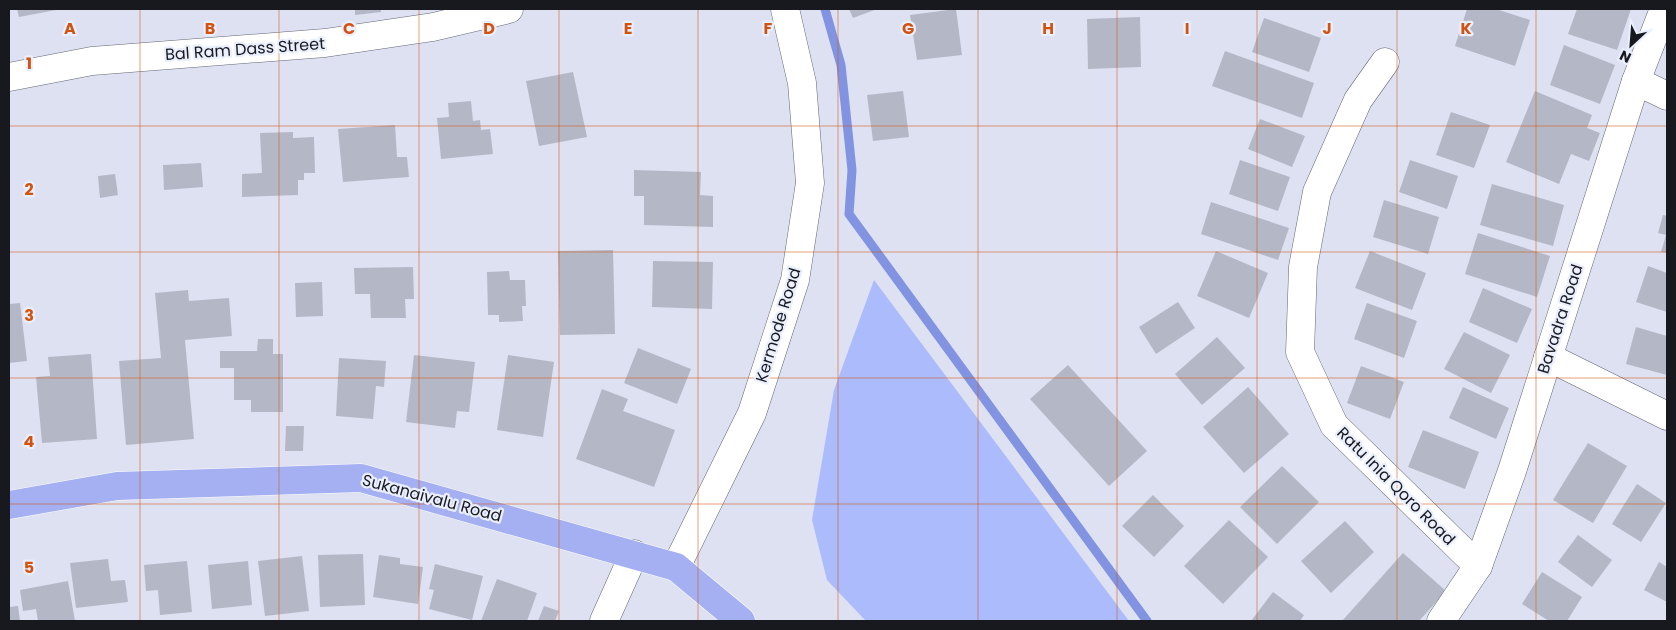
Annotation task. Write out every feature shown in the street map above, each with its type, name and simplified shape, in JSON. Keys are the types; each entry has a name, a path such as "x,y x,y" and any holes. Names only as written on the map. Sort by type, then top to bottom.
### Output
{"main road":[{"name":"Sukanaivalu Road","path":"9,505 117,486 361,478 676,567 741,621"}],"street":[{"name":"Bal Ram Dass Street","path":"9,77 92,61 325,43 433,27 509,9"},
{"name":"Kermode Road","path":"676,567 752,413 794,280 810,183 802,83 784,9"},
{"name":"Bavadra Road","path":"1441,621 1478,566 1548,357 1636,81 1664,9"},
{"name":"Ratu Inia Qoro Road","path":"1385,62 1358,100 1317,192 1302,267 1300,352 1334,425 1478,566"},
{"path":"1636,81 1667,96"},
{"path":"1548,357 1667,416"},
{"path":"604,621 634,554"}],"shaded area":[{"path":"874,280 1129,621 866,621 827,580 812,520 834,390"}],"building":[{"path":"17,9 56,9 56,10 19,17"},
{"path":"355,9 381,9 381,12 355,15"},
{"path":"849,9 877,9 853,18"},
{"path":"956,9 962,55 917,60 910,15"},
{"path":"1467,9 1496,9 1530,20 1515,66 1455,46"},
{"path":"1577,9 1631,9 1617,50 1568,34"},
{"path":"1140,17 1141,67 1088,69 1087,19"},
{"path":"1264,18 1321,38 1309,72 1252,52"},
{"path":"1564,45 1615,65 1600,104 1550,85"},
{"path":"1225,51 1314,83 1302,118 1212,86"},
{"path":"573,72 587,137 539,146 526,81"},
{"path":"903,91 909,137 873,141 867,95"},
{"path":"1535,91 1592,115 1587,128 1600,133 1589,161 1571,154 1559,184 1506,162"},
{"path":"471,101 473,121 480,120 481,130 490,129 493,154 441,159 437,118 449,117 448,103"},
{"path":"1451,112 1490,125 1474,168 1436,155"},
{"path":"1260,119 1305,136 1292,167 1248,149"},
{"path":"395,125 397,157 407,157 409,177 343,182 338,129"},
{"path":"293,132 293,138 314,137 315,173 304,173 304,180 298,180 298,195 242,197 242,174 262,173 260,133"},
{"path":"1240,160 1290,177 1278,211 1229,194"},
{"path":"1410,160 1458,176 1447,209 1399,192"},
{"path":"201,163 203,187 164,190 163,165"},
{"path":"634,170 701,172 700,195 713,196 713,227 644,225 644,196 634,196"},
{"path":"115,174 118,195 100,198 98,176"},
{"path":"1492,184 1564,205 1553,246 1480,225"},
{"path":"1384,200 1439,217 1428,254 1373,237"},
{"path":"1211,202 1289,228 1278,260 1201,234"},
{"path":"1663,215 1667,216 1667,253 1661,252 1666,235 1658,233"},
{"path":"1478,233 1550,256 1537,297 1465,274"},
{"path":"613,250 615,334 560,335 558,251"},
{"path":"1216,251 1268,273 1249,318 1197,296"},
{"path":"1370,251 1426,273 1412,310 1355,288"},
{"path":"653,261 713,262 712,309 652,307"},
{"path":"1648,266 1667,273 1667,312 1636,302"},
{"path":"413,267 414,299 405,299 406,318 371,318 370,294 355,294 354,268"},
{"path":"509,271 510,280 525,280 526,306 522,306 523,321 499,322 499,315 488,315 487,272"},
{"path":"322,282 323,316 296,317 295,283"},
{"path":"1483,288 1532,309 1517,343 1469,322"},
{"path":"188,290 189,301 229,298 232,336 185,340 194,439 126,445 119,361 161,358 155,293"},
{"path":"1178,302 1195,328 1156,354 1139,327"},
{"path":"20,303 27,361 9,363 9,304"},
{"path":"1367,303 1417,321 1404,358 1354,339"},
{"path":"1636,327 1667,336 1667,375 1626,364"},
{"path":"1464,332 1510,355 1491,393 1444,369"},
{"path":"1217,337 1245,368 1202,405 1175,374"},
{"path":"258,339 273,339 273,354 283,354 283,412 251,412 251,400 234,400 234,368 220,368 220,351 257,351"},
{"path":"638,348 691,369 677,404 624,383"},
{"path":"91,354 97,439 42,443 36,377 50,376 48,357"},
{"path":"414,355 475,362 469,412 457,411 455,428 406,422"},
{"path":"508,355 554,362 543,437 497,430"},
{"path":"339,358 386,361 384,387 376,386 373,419 336,416"},
{"path":"1068,365 1147,451 1109,486 1030,399"},
{"path":"1361,366 1404,382 1390,419 1347,403"},
{"path":"1248,387 1289,434 1244,473 1203,427"},
{"path":"1463,387 1509,408 1496,439 1449,418"},
{"path":"602,389 628,399 623,411 675,430 654,487 576,459"},
{"path":"286,426 304,426 303,451 285,451"},
{"path":"1423,430 1479,452 1465,489 1408,467"},
{"path":"1588,443 1627,466 1593,523 1553,500"},
{"path":"1282,466 1319,502 1277,544 1240,507"},
{"path":"1637,484 1666,503 1641,542 1612,524"},
{"path":"1153,495 1184,526 1154,557 1122,526"},
{"path":"1229,520 1268,557 1223,604 1184,566"},
{"path":"1345,521 1374,552 1331,593 1301,561"},
{"path":"1578,535 1612,560 1592,587 1558,562"},
{"path":"1403,553 1446,591 1419,621 1342,621"},
{"path":"363,554 365,605 320,607 318,555"},
{"path":"379,555 400,558 400,564 423,567 418,604 373,597"},
{"path":"302,556 309,611 265,616 258,561"},
{"path":"108,559 111,581 125,580 128,602 76,608 70,563"},
{"path":"187,561 192,612 160,615 158,590 146,591 144,565"},
{"path":"248,561 252,605 212,609 208,565"},
{"path":"1659,562 1667,567 1667,602 1644,590"},
{"path":"435,564 483,576 472,620 429,609 434,590 429,589"},
{"path":"1542,572 1582,597 1567,621 1549,621 1522,604"},
{"path":"497,579 537,593 527,621 481,621"},
{"path":"68,581 75,621 38,621 36,609 23,611 20,590"},
{"path":"1273,592 1304,615 1300,621 1251,621"},
{"path":"18,606 20,621 9,621 9,607"},
{"path":"544,606 559,611 555,621 538,621"}],"waterway":[{"path":"825,9 841,65 852,170 849,214 1147,621"}]}
